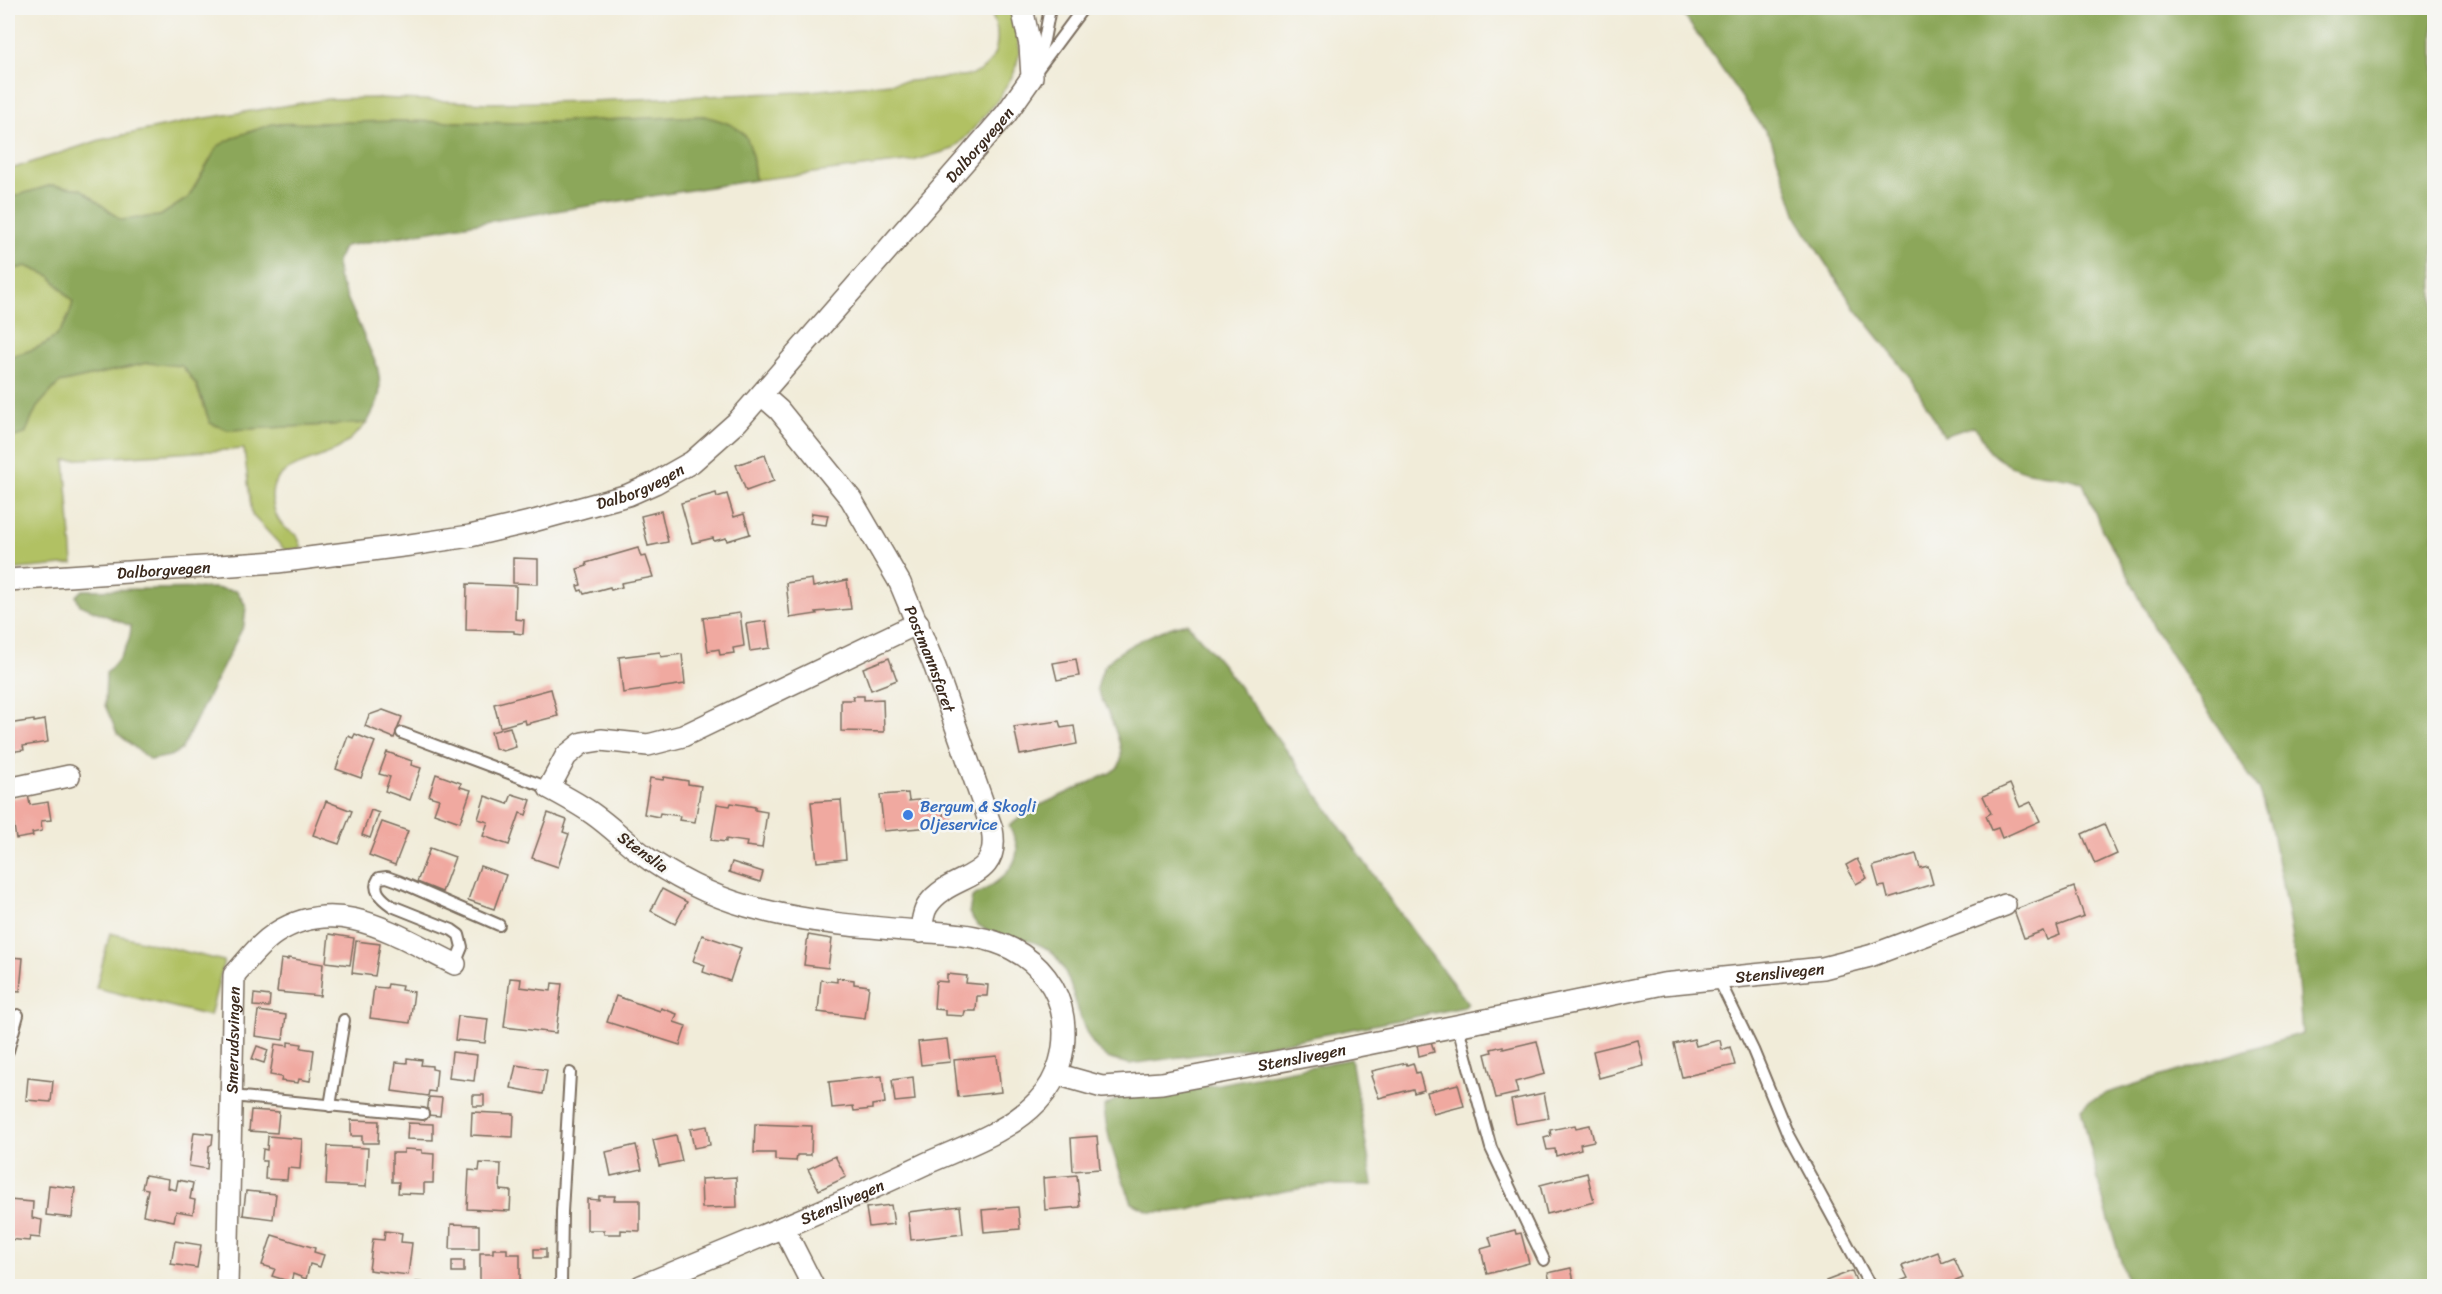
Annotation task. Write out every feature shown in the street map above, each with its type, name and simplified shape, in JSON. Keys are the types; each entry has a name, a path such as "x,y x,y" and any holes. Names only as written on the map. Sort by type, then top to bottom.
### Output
{"street":[{"path":"1022,8 1030,45 1032,77"},
{"name":"Dalborgvegen","path":"8,580 277,562 470,536 628,495 672,475 715,444 762,395 983,141 1032,77"},
{"name":"Postmannsfaret","path":"762,395 779,410 851,499 884,552 918,623 988,817 994,847 987,863 932,900 925,910 921,932"},
{"path":"549,788 566,756 582,743 601,740 648,745 683,736 918,623"},
{"path":"8,789 69,776"},
{"name":"Stenslia","path":"549,788 594,814 657,864 690,883 727,899 760,910 815,921 990,940 1015,950 1035,964 1056,993 1063,1014 1065,1037 1056,1074"},
{"name":"Stenslivegen","path":"641,1287 851,1199 1005,1126 1039,1101 1056,1074 1102,1087 1162,1083 1458,1027 1636,989 1718,978 1796,972 1847,963 2005,905"},
{"name":"Smerudsvingen","path":"227,1287 234,975 275,933 300,921 323,915 353,918 455,964"},
{"path":"783,1227 813,1287"}],"lane":[{"path":"1032,77 1044,40 1050,8"},
{"path":"1032,77 1083,8"},
{"path":"402,733 549,788"},
{"path":"455,964 462,947 459,935 442,925 392,906 383,900 376,889 379,878 392,879 499,926"},
{"path":"1718,978 1753,1050 1788,1135 1869,1282"},
{"path":"8,1051 18,1015"},
{"path":"330,1106 344,1020"},
{"path":"1458,1027 1491,1148 1544,1260"},
{"path":"561,1287 565,1146 570,1073"},
{"path":"232,1096 423,1114"}],"green space":[{"path":"988,8 1011,8 1014,12 1020,52 1014,73 998,100 953,149 913,161 755,180 752,155 704,116 525,123 394,121 218,146 188,198 160,216 121,220 81,189 52,185 8,198 8,170 100,140 200,119 328,99 378,98 488,103 592,101 800,92 971,75 981,70 994,55 996,27"},
{"path":"1688,8 2434,8 2434,1286 2128,1286 2100,1189 2081,1109 2088,1102 2107,1093 2302,1033 2297,972 2289,920 2271,827 2258,789 2156,631 2102,530 2083,483 2063,477 2031,473 2011,466 1991,453 1973,426 1944,436 1911,378 1855,308 1798,219 1771,139 1683,14"},
{"path":"704,116 731,125 745,136 749,143 755,180 345,246 337,260 338,277 377,366 380,382 377,401 367,423 228,430 210,423 197,385 182,366 147,363 59,383 37,407 25,434 8,439 8,358 42,346 58,334 64,326 73,302 50,276 26,266 8,271 8,198 52,185 81,189 121,220 160,216 188,198 218,146 237,136 272,124 394,121 525,123"},
{"path":"26,266 50,276 73,302 64,326 58,334 42,345 8,357 8,271"},
{"path":"147,363 182,365 196,385 210,423 228,430 367,423 339,448 294,467 276,481 272,491 276,515 280,523 297,535 302,548 285,550 252,515 244,449 65,460 73,564 8,570 8,439 25,434 37,407 59,383"},
{"path":"214,588 237,591 246,606 244,625 181,750 170,756 150,760 117,733 105,705 106,673 123,652 129,640 131,626 80,605 76,596 82,590"},
{"path":"1187,623 1221,663 1285,748 1414,933 1468,1003 1464,1007 1276,1044 1130,1064 1108,1058 1090,1038 1066,973 1051,952 1031,941 986,930 974,920 969,913 972,897 1001,878 1016,857 1016,843 1009,826 1034,808 1110,773 1118,767 1121,751 1110,717 1097,689 1104,667 1130,646 1166,629"},
{"path":"110,933 224,961 210,1016 96,988"},
{"path":"1351,1059 1373,1185 1321,1185 1171,1212 1151,1212 1132,1203 1111,1143 1104,1106 1119,1098 1219,1084"}],"building":[{"path":"765,455 774,481 746,491 736,465"},
{"path":"716,493 717,497 727,494 734,517 744,514 750,534 727,541 726,538 714,541 713,538 692,543 681,503"},
{"path":"661,511 668,542 648,546 641,516"},
{"path":"812,513 828,515 826,525 810,523"},
{"path":"638,548 641,557 646,556 653,577 621,583 622,587 611,590 610,587 584,594 582,590 579,591 577,586 581,585 577,569 587,566 586,563"},
{"path":"513,558 538,559 538,584 513,583"},
{"path":"812,579 813,587 847,580 851,609 816,612 817,614 790,618 786,583"},
{"path":"467,584 516,586 515,619 524,620 523,634 514,633 514,631 466,630"},
{"path":"740,613 744,646 733,648 734,653 720,655 719,649 708,651 703,618"},
{"path":"766,621 770,648 750,651 746,624"},
{"path":"660,652 661,657 682,654 685,684 623,693 619,657"},
{"path":"889,658 897,680 871,690 863,668"},
{"path":"1076,659 1079,676 1057,680 1053,663"},
{"path":"551,689 558,716 526,724 525,720 500,727 494,704"},
{"path":"853,696 864,696 864,700 883,699 884,732 841,731 841,700 854,700"},
{"path":"383,710 402,717 394,738 365,726 369,715"},
{"path":"34,720 34,722 45,720 48,742 23,746 24,750 10,752 8,724"},
{"path":"1059,721 1061,728 1074,726 1077,744 1020,755 1014,727"},
{"path":"510,727 516,747 503,751 495,748 491,732"},
{"path":"355,734 375,742 361,778 336,769 348,736 353,738"},
{"path":"387,752 412,761 411,765 421,768 410,800 385,791 390,777 379,774"},
{"path":"436,774 461,783 460,787 471,790 460,822 434,813 439,799 429,796"},
{"path":"664,777 701,786 695,822 679,820 680,816 660,813 659,817 644,814 650,778 663,780"},
{"path":"2010,784 2020,807 2031,802 2040,821 2002,838 1998,828 1992,830 1986,816 1991,813 1983,796"},
{"path":"908,793 909,801 927,799 928,811 943,810 944,826 884,831 880,795"},
{"path":"512,794 531,800 526,815 520,813 509,845 483,836 488,822 478,819 485,796 508,804"},
{"path":"28,795 30,805 48,802 51,820 41,821 42,831 32,833 33,836 16,839 10,799"},
{"path":"841,800 846,859 817,862 811,802"},
{"path":"326,801 352,811 339,844 313,835"},
{"path":"731,803 755,807 755,810 767,812 762,848 746,846 747,842 726,839 726,842 711,840 717,804 730,806"},
{"path":"371,810 379,813 370,838 362,835"},
{"path":"548,813 567,820 563,832 569,834 558,867 532,858"},
{"path":"382,822 408,831 395,865 369,855"},
{"path":"2104,824 2117,854 2095,864 2082,834"},
{"path":"430,848 455,857 442,892 417,882"},
{"path":"1916,854 1920,868 1928,866 1933,884 1888,898 1885,886 1879,887 1873,866"},
{"path":"1857,859 1867,878 1856,884 1846,865"},
{"path":"732,862 763,872 760,882 729,872"},
{"path":"480,866 506,875 494,909 468,900"},
{"path":"2074,887 2084,916 2057,926 2060,935 2047,940 2043,931 2024,938 2014,910"},
{"path":"662,889 687,902 675,924 651,911"},
{"path":"329,934 354,938 350,965 326,962"},
{"path":"702,935 741,948 730,981 703,972 705,965 693,961"},
{"path":"808,935 832,939 828,968 804,965"},
{"path":"356,941 380,944 375,976 352,973"},
{"path":"8,957 23,958 20,991 8,990"},
{"path":"288,958 323,964 320,996 277,992 281,959 288,960"},
{"path":"947,974 967,976 966,983 988,985 987,996 977,996 976,1011 965,1011 964,1016 945,1015 945,1010 934,1009 936,981 947,982"},
{"path":"510,978 521,979 520,987 551,991 552,983 562,984 556,1033 504,1027"},
{"path":"837,978 854,980 854,984 869,986 865,1018 818,1012 821,980 837,982"},
{"path":"388,984 402,986 401,990 414,992 410,1023 370,1018 374,987 387,988"},
{"path":"254,994 270,996 269,1007 253,1006"},
{"path":"616,996 660,1011 661,1008 677,1014 674,1022 686,1026 680,1045 607,1022"},
{"path":"258,1011 286,1015 283,1040 255,1036"},
{"path":"458,1016 488,1019 485,1043 455,1040"},
{"path":"947,1039 950,1062 921,1065 918,1042"},
{"path":"1694,1039 1696,1046 1720,1040 1722,1050 1730,1047 1735,1065 1682,1077 1674,1044"},
{"path":"1638,1040 1644,1066 1599,1078 1593,1051"},
{"path":"1431,1041 1434,1052 1419,1056 1417,1044"},
{"path":"1537,1041 1545,1074 1515,1082 1518,1093 1496,1098 1485,1054 1492,1052 1491,1049 1503,1046 1503,1049"},
{"path":"288,1042 302,1044 301,1048 314,1050 310,1081 299,1079 298,1083 281,1081 282,1077 270,1075 275,1044 288,1046"},
{"path":"257,1046 268,1050 264,1063 252,1059"},
{"path":"452,1052 477,1055 474,1081 449,1078"},
{"path":"997,1056 1001,1092 958,1097 954,1060"},
{"path":"407,1058 422,1060 421,1065 432,1066 432,1069 437,1070 435,1092 429,1091 428,1096 392,1091 396,1062 407,1063"},
{"path":"1406,1063 1407,1065 1413,1063 1416,1073 1419,1072 1424,1090 1414,1093 1413,1089 1379,1098 1371,1076 1372,1071"},
{"path":"516,1065 547,1070 543,1094 511,1088"},
{"path":"882,1076 885,1103 872,1105 872,1109 854,1111 853,1106 832,1108 829,1082"},
{"path":"913,1077 915,1100 895,1102 892,1080"},
{"path":"28,1078 53,1081 51,1102 26,1100"},
{"path":"1458,1084 1464,1106 1433,1114 1427,1092"},
{"path":"1544,1093 1549,1118 1516,1124 1511,1100"},
{"path":"473,1095 484,1095 484,1106 473,1106"},
{"path":"429,1097 442,1098 440,1116 427,1115"},
{"path":"251,1110 279,1112 277,1133 249,1131"},
{"path":"472,1112 514,1114 513,1137 471,1135"},
{"path":"351,1120 379,1121 378,1143 362,1143 362,1136 351,1136"},
{"path":"408,1123 433,1124 433,1140 407,1139"},
{"path":"755,1124 812,1126 811,1155 797,1155 796,1161 775,1160 775,1153 754,1153"},
{"path":"1575,1125 1576,1128 1590,1125 1594,1141 1580,1144 1581,1149 1556,1156 1555,1149 1547,1150 1544,1138 1551,1136 1550,1130"},
{"path":"707,1126 710,1145 694,1148 690,1129"},
{"path":"194,1132 213,1134 212,1144 209,1146 207,1169 189,1166"},
{"path":"676,1135 682,1161 659,1166 653,1140"},
{"path":"268,1136 302,1139 300,1169 288,1168 287,1180 265,1179 266,1161 262,1161 263,1149 267,1150"},
{"path":"1097,1136 1100,1169 1073,1171 1071,1138"},
{"path":"636,1145 642,1169 611,1176 606,1152"},
{"path":"328,1146 368,1148 366,1187 326,1185"},
{"path":"404,1149 422,1150 422,1153 434,1154 433,1183 424,1183 424,1194 398,1193 399,1182 392,1182 392,1153 404,1153"},
{"path":"835,1156 846,1177 819,1190 808,1169"},
{"path":"480,1163 501,1164 500,1190 511,1191 510,1211 467,1209 469,1170 479,1171"},
{"path":"1587,1173 1594,1202 1547,1214 1540,1185"},
{"path":"145,1175 169,1179 168,1188 176,1190 178,1180 193,1183 190,1199 195,1200 193,1214 176,1211 174,1221 143,1215 148,1189 142,1188"},
{"path":"1077,1175 1080,1207 1045,1210 1043,1178"},
{"path":"736,1177 737,1207 702,1208 701,1179"},
{"path":"49,1185 75,1188 72,1218 46,1215"},
{"path":"246,1191 276,1194 273,1219 243,1215"},
{"path":"599,1196 615,1196 614,1200 640,1200 640,1231 621,1230 621,1234 604,1234 604,1230 587,1230 587,1199 599,1200"},
{"path":"8,1200 33,1202 32,1218 42,1220 40,1238 30,1237 29,1241 8,1239"},
{"path":"891,1205 894,1224 869,1227 866,1208"},
{"path":"960,1206 963,1234 911,1240 908,1212"},
{"path":"1018,1207 1020,1229 984,1232 982,1210"},
{"path":"451,1224 479,1225 479,1249 450,1249"},
{"path":"1515,1230 1516,1234 1521,1233 1529,1263 1487,1274 1481,1249 1492,1246 1489,1237"},
{"path":"385,1231 402,1233 401,1242 412,1243 408,1275 369,1270 373,1239 384,1240"},
{"path":"272,1235 315,1248 314,1252 324,1255 320,1267 310,1264 306,1279 293,1274 291,1282 272,1276 275,1269 262,1265"},
{"path":"175,1241 201,1245 197,1268 171,1264"},
{"path":"493,1249 507,1249 507,1254 520,1254 520,1285 480,1285 480,1253 493,1253"},
{"path":"534,1249 546,1249 546,1258 534,1258"},
{"path":"1938,1252 1942,1263 1954,1258 1963,1278 1944,1286 1894,1286 1893,1284 1908,1278 1902,1266"},
{"path":"452,1261 464,1261 464,1272 452,1272"},
{"path":"1571,1268 1575,1286 1551,1286 1548,1273"},
{"path":"1852,1271 1858,1286 1829,1286 1826,1281"},
{"path":"416,1282 438,1284 438,1286 415,1286"}],"place":[{"name":"Bergum & Skogli Oljeservice","path":"908,815"}]}
